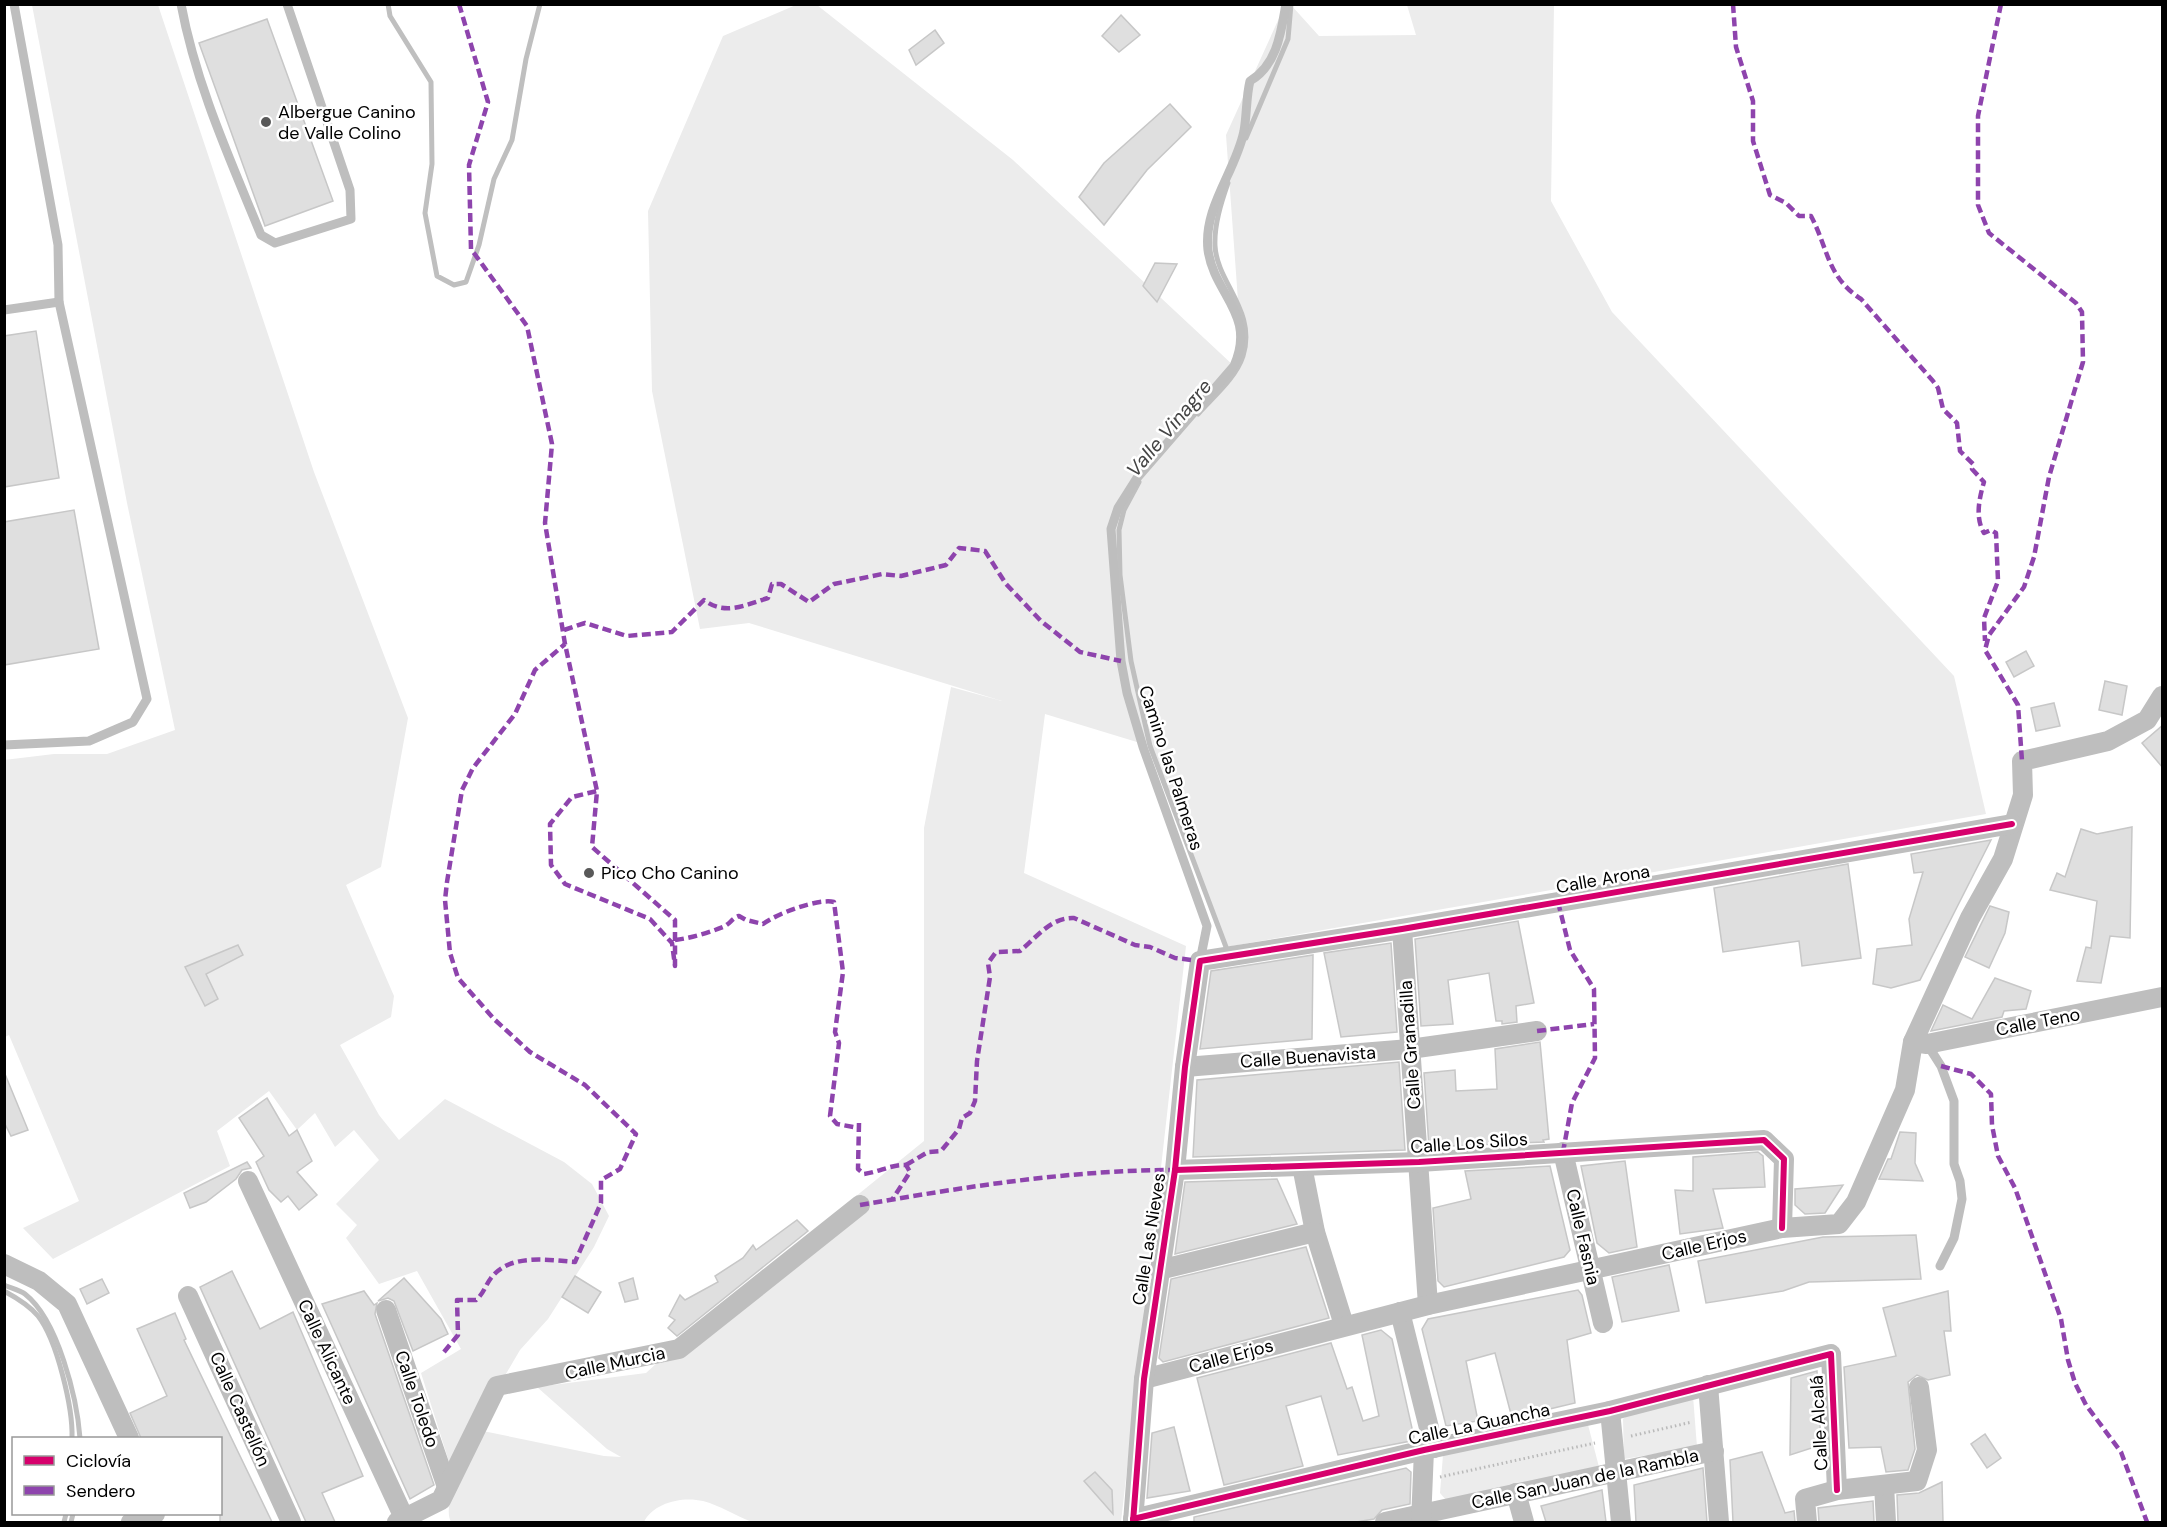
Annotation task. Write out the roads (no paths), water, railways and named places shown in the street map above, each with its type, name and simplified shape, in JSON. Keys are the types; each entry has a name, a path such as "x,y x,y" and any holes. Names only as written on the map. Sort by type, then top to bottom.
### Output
{"street":[{"name":"Calle Erjos","path":"1144,1379 1344,1325 1428,1305 1782,1228 1839,1224 1856,1202 1905,1090 1920,1043 1970,918 2003,859 2012,824 2023,795 2022,761 2108,741 2147,720 2163,696"},
{"name":"Calle Arona","path":"1200,961 1402,929 2012,824"},
{"name":"Calle Granadilla","path":"1402,929 1428,1305"},
{"name":"Calle Las Nieves","path":"1133,1521 1144,1379 1175,1170 1185,1067 1200,961"},
{"name":"Calle Teno","path":"1920,1043 2163,997"},
{"name":"Calle Buenavista","path":"1185,1067 1410,1049 1537,1031"},
{"name":"Calle Los Silos","path":"1175,1170 1419,1162 1764,1140 1784,1159 1782,1228"},
{"name":"Calle Fasnia","path":"1563,1152 1603,1323"},
{"path":"1302,1166 1316,1232 1344,1325"},
{"name":"Calle Alicante","path":"248,1181 402,1521"},
{"name":"Calle Murcia","path":"402,1521 441,1500 497,1386 679,1349 860,1205"},
{"path":"1159,1270 1316,1232"},
{"path":"4,1264 39,1281 67,1304 129,1437"},
{"name":"Calle Castellón","path":"188,1296 291,1522"},
{"name":"Calle Toledo","path":"386,1310 447,1487"},
{"path":"1400,1312 1429,1449 1421,1518"},
{"name":"Calle La Guancha","path":"1133,1521 1429,1449 1610,1411 1831,1354"},
{"name":"Calle Alcalá","path":"1831,1354 1837,1490"},
{"path":"1708,1385 1719,1522"},
{"name":"Calle Alcalá","path":"1807,1522 1805,1499 1837,1490 1917,1481 1927,1450 1919,1387"},
{"path":"1610,1411 1622,1522"},
{"name":"Calle San Juan de la Rambla","path":"1385,1522 1421,1518 1516,1492 1714,1451"},
{"path":"1884,1485 1886,1522"},
{"path":"1516,1492 1524,1522"},
{"path":"131,1522 152,1515"}],"lane":[{"path":"4,745 89,741 133,722 147,699 59,302 58,245 14,4"},
{"path":"181,4 189,49 213,118 261,235 275,243 351,219 350,190 287,4"},
{"name":"Camino las Palmeras","path":"1200,961 1207,926 1143,747 1127,693 1121,661 1111,529 1118,508 1137,478 1234,366 1239,356 1241,328 1236,312 1211,262 1208,247 1212,214 1244,133 1250,81 1265,72 1281,38 1286,4"},
{"path":"4,310 59,302"},
{"path":"1920,1043 1941,1066 1954,1101 1954,1164 1960,1181 1962,1199 1954,1238 1940,1266"}],"waterway":[{"path":"388,4 390,16 431,82 432,164 425,213 437,276 454,285 466,282 479,245 494,179 512,140 526,59 540,4"},
{"name":"Valle Vinagre","path":"1246,138 1288,39 1291,4"},
{"name":"Valle Vinagre","path":"1198,414 1235,372 1243,356 1246,340 1241,311 1217,260 1215,246 1217,222 1228,183"},
{"name":"Valle Vinagre","path":"1139,482 1124,510 1119,530 1120,575 1131,661 1150,746 1226,947"},
{"path":"4,1285 25,1294 37,1306 56,1340 75,1402 80,1437"},
{"path":"4,1291 34,1312 45,1327 63,1375 70,1410 72,1437"},
{"path":"64,1522 66,1515"},
{"path":"71,1522 73,1515"}],"place":[{"name":"Albergue Canino de Valle Colino","path":"266,122"},
{"name":"Pico Cho Canino","path":"589,873"}]}
